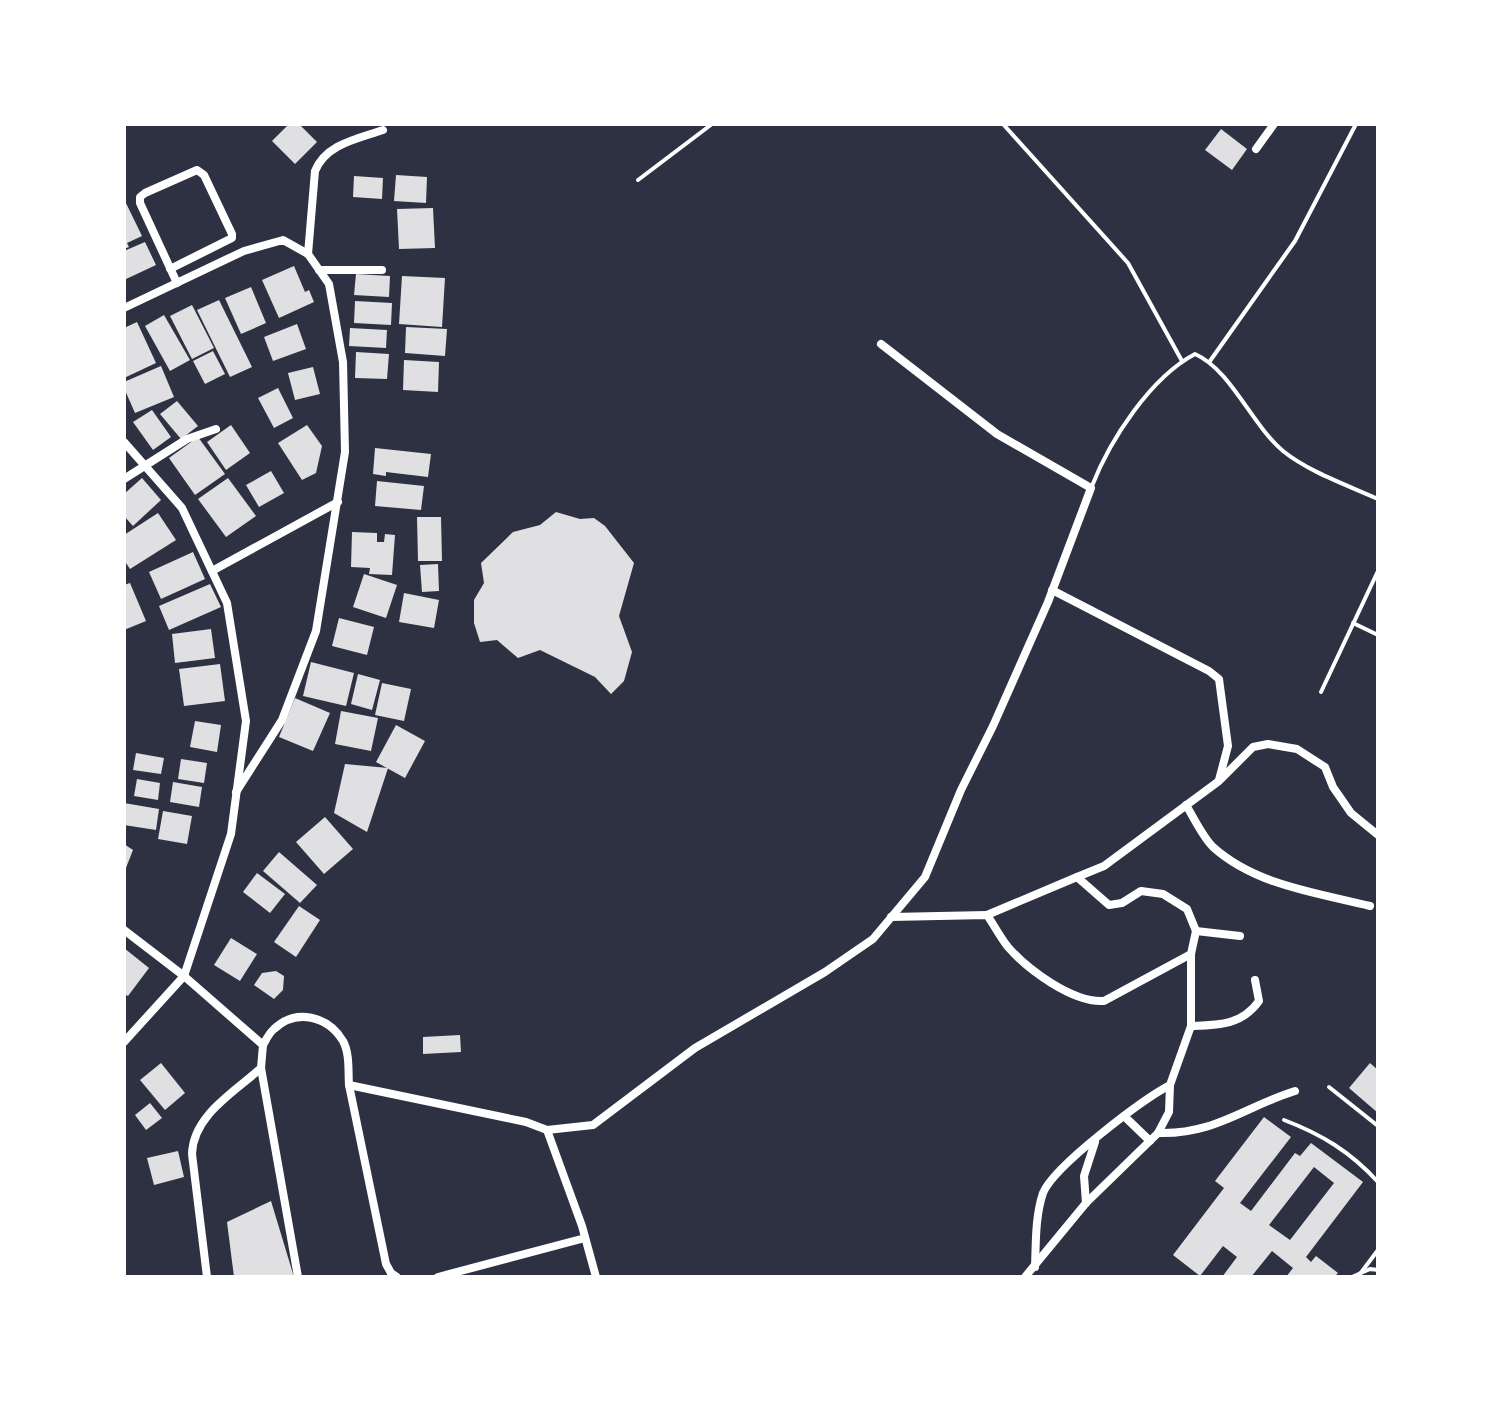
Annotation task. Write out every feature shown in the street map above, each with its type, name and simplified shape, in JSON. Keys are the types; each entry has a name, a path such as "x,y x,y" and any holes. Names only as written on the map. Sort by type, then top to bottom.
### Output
{"street":[{"path":"1256,149 1274,124"},
{"path":"308,254 315,171 320,159 331,149 383,130"},
{"path":"170,269 232,238 204,175 197,170 140,197 140,203 170,269 177,283"},
{"path":"124,308 244,251 283,240 308,254 329,284 343,362 345,452 316,631 282,720 236,792"},
{"path":"319,270 382,270"},
{"path":"349,1085 470,1109 547,1130 593,1125 695,1048 825,972 873,939 925,877 1052,590 1091,488 997,434 881,344"},
{"path":"124,479 187,439 216,429"},
{"path":"124,442 182,508 227,603 246,721 231,834 184,976 124,1042"},
{"path":"212,571 338,502"},
{"path":"1052,590 1219,679 1228,746 1219,781"},
{"path":"891,917 987,915 1104,866 1219,781 1253,747 1268,744 1297,749 1325,767 1333,787 1351,813 1378,835"},
{"path":"1186,805 1211,845 1233,861 1278,883 1370,906"},
{"path":"1025,1277 1086,1203 1158,1133 1169,1112 1170,1085 1191,1026 1191,954 1196,931 1187,909 1163,894 1141,891 1122,903 1109,905 1077,877"},
{"path":"987,915 1006,945 1022,960 1076,997 1091,1002 1104,1001 1191,954"},
{"path":"124,930 184,976 263,1045"},
{"path":"1196,931 1240,936"},
{"path":"1191,1026 1227,1024 1249,1015 1259,1001 1255,980"},
{"path":"298,1277 261,1068 263,1045 274,1029 292,1019 311,1016 329,1024 344,1043 349,1085 386,1264 397,1277"},
{"path":"207,1277 192,1139 202,1120 261,1068"},
{"path":"1035,1267 1037,1217 1044,1190 1096,1139 1150,1096 1170,1085"},
{"path":"1158,1133 1178,1134 1211,1128 1242,1111 1295,1091"},
{"path":"1124,1116 1150,1141"},
{"path":"547,1130 596,1277"},
{"path":"1086,1203 1084,1176 1096,1139"},
{"path":"438,1277 585,1238"}],"lane":[{"path":"638,180 712,124"},
{"path":"1003,124 1128,263 1182,361"},
{"path":"1210,361 1295,241 1356,124"},
{"path":"1091,488 1103,456 1147,395 1182,361 1195,354 1210,361 1255,421 1284,452 1378,499"},
{"path":"1321,692 1378,571"},
{"path":"1353,623 1378,635"},
{"path":"1329,1087 1378,1126"},
{"path":"1284,1120 1316,1132 1360,1162 1378,1182"},
{"path":"1360,1274 1378,1250"},
{"path":"1352,1277 1370,1269 1378,1270"}],"building":[{"path":"289,124 299,124 317,142 295,164 272,141"},
{"path":"1221,129 1247,149 1232,170 1205,150"},
{"path":"396,175 427,177 426,203 394,201"},
{"path":"354,176 383,178 382,199 353,197"},
{"path":"124,199 142,236 127,243 129,247 124,249"},
{"path":"433,208 435,248 399,249 397,209"},
{"path":"145,242 156,265 124,280 124,251"},
{"path":"294,266 305,292 309,290 314,302 279,318 262,280"},
{"path":"356,274 390,276 389,297 354,295"},
{"path":"402,276 445,278 442,327 399,324"},
{"path":"251,287 266,323 241,334 225,298"},
{"path":"219,300 252,367 230,377 197,310"},
{"path":"355,301 392,303 391,325 354,323"},
{"path":"192,305 214,348 192,359 170,316"},
{"path":"164,315 190,360 170,371 145,326"},
{"path":"137,322 156,363 124,378 124,328"},
{"path":"297,324 306,349 273,361 264,337"},
{"path":"406,327 447,329 445,356 405,353"},
{"path":"350,328 387,330 386,348 349,346"},
{"path":"213,351 225,374 205,384 193,361"},
{"path":"356,352 389,354 387,379 355,378"},
{"path":"404,360 439,362 438,392 403,390"},
{"path":"161,366 174,397 135,413 124,382"},
{"path":"313,367 320,394 295,400 288,373"},
{"path":"278,388 293,418 274,428 258,398"},
{"path":"177,401 198,426 181,439 160,414"},
{"path":"152,410 171,437 153,450 133,422"},
{"path":"231,425 250,453 226,470 207,442"},
{"path":"307,425 322,446 316,473 302,480 278,443"},
{"path":"198,437 225,474 195,495 169,458"},
{"path":"375,448 431,454 428,477 386,472 386,476 373,474"},
{"path":"271,471 284,493 259,507 246,485"},
{"path":"142,478 161,500 133,526 124,516 124,494"},
{"path":"228,478 256,516 226,537 198,499"},
{"path":"377,481 424,486 421,510 375,506"},
{"path":"556,512 580,519 594,518 605,526 634,563 619,616 632,652 624,681 611,694 595,677 540,650 518,658 497,640 480,642 474,623 474,600 484,583 481,563 513,532 540,525"},
{"path":"158,513 176,540 130,569 124,560 124,535"},
{"path":"417,517 441,517 442,561 418,561"},
{"path":"352,532 377,533 377,542 384,542 385,534 395,535 392,575 369,574 370,568 351,567"},
{"path":"193,552 205,579 161,599 149,572"},
{"path":"438,564 439,591 422,592 420,565"},
{"path":"364,574 397,585 386,618 353,607"},
{"path":"130,583 146,621 124,630 124,585"},
{"path":"210,584 221,607 169,630 159,606"},
{"path":"404,593 439,600 434,628 399,622"},
{"path":"339,618 374,627 367,655 332,646"},
{"path":"211,629 215,658 175,663 172,634"},
{"path":"311,662 354,673 346,706 303,696"},
{"path":"220,664 225,701 184,706 179,669"},
{"path":"358,674 380,680 372,710 351,704"},
{"path":"382,683 411,689 404,721 375,715"},
{"path":"295,698 330,713 313,751 279,737"},
{"path":"341,711 378,718 371,751 335,744"},
{"path":"195,721 221,725 217,752 190,747"},
{"path":"396,725 425,741 405,778 376,762"},
{"path":"136,753 164,758 161,774 133,770"},
{"path":"181,759 207,763 204,783 178,779"},
{"path":"345,764 388,768 367,832 334,813"},
{"path":"137,779 160,783 158,800 134,796"},
{"path":"173,782 202,787 199,807 170,802"},
{"path":"124,803 159,809 156,830 124,825"},
{"path":"163,811 192,816 187,844 158,839"},
{"path":"325,817 353,849 324,874 296,842"},
{"path":"124,844 133,850 124,873"},
{"path":"279,852 317,885 300,903 263,871"},
{"path":"257,873 285,894 270,913 243,892"},
{"path":"299,906 320,920 296,957 274,942"},
{"path":"231,938 257,954 240,981 214,965"},
{"path":"124,948 149,968 128,996 124,994"},
{"path":"276,971 284,976 283,990 274,999 254,985 262,973"},
{"path":"460,1035 461,1052 423,1054 423,1037"},
{"path":"161,1063 185,1093 165,1110 140,1080"},
{"path":"1370,1063 1378,1070 1378,1113 1349,1088"},
{"path":"150,1103 162,1118 146,1130 135,1115"},
{"path":"1264,1117 1291,1137 1240,1203 1251,1211 1295,1153 1300,1156 1311,1143 1363,1182 1306,1257 1311,1262 1316,1256 1338,1273 1334,1277 1286,1277 1293,1268 1272,1251 1251,1277 1222,1277 1237,1257 1223,1246 1200,1276 1173,1255 1224,1188 1215,1181","holes":["1314,1167 1334,1183 1290,1240 1269,1225"]},
{"path":"178,1151 184,1177 154,1185 147,1158"},
{"path":"271,1201 294,1277 234,1277 227,1222"}]}
